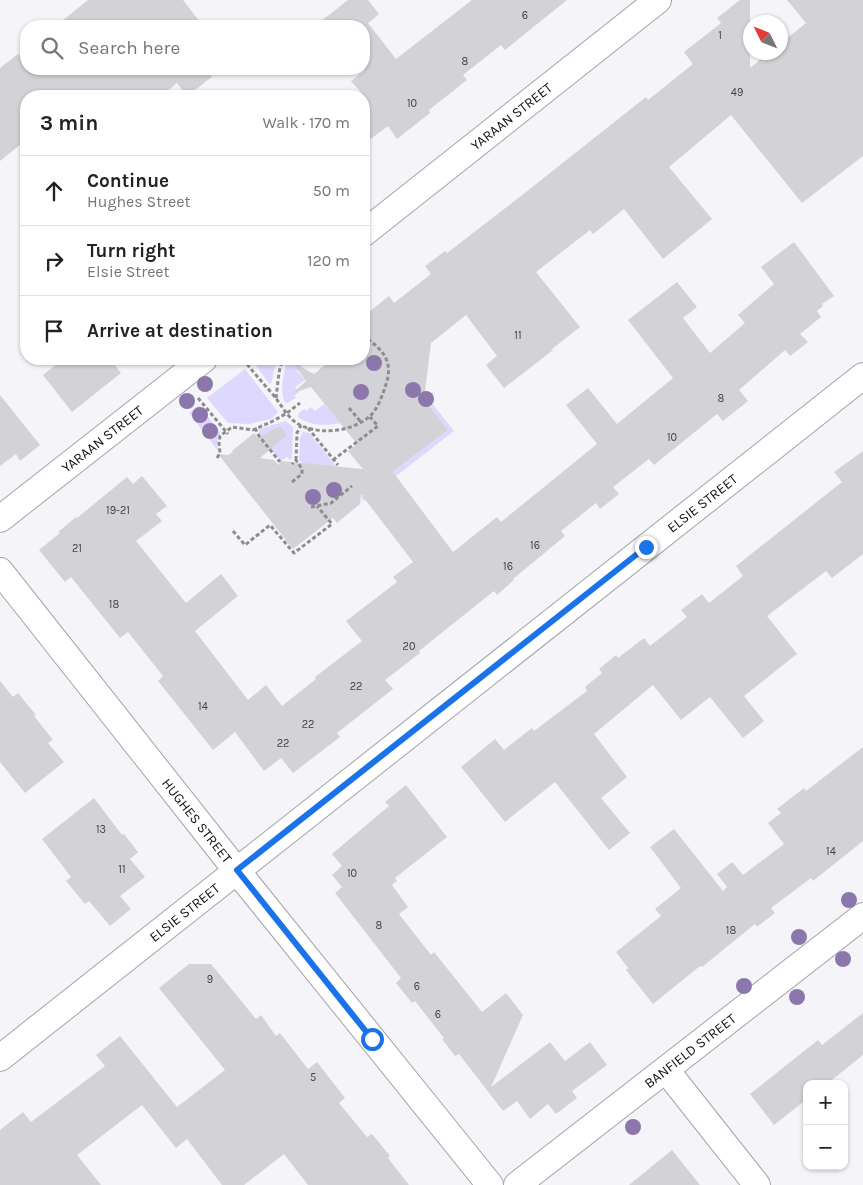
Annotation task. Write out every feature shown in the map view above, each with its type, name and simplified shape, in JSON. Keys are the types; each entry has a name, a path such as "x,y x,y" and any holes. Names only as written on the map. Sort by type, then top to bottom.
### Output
{"street":[{"name":"YARAAN STREET","path":"370,228 658,0"},
{"name":"YARAAN STREET","path":"0,519 196,365"},
{"name":"ELSIE STREET","path":"0,1058 863,376"},
{"name":"HUGHES STREET","path":"0,570 237,870 490,1185"},
{"name":"BANFIELD STREET","path":"517,1185 863,916"},
{"path":"666,1070 757,1185"}],"path":[{"path":"248,365 287,414 298,424 313,430 334,431 352,427 370,417 382,398 388,379 387,362 376,345 370,340"},
{"path":"276,398 281,365"},
{"path":"181,377 227,433"},
{"path":"217,458 220,453 220,436 227,433 232,427 253,430 287,414 300,403"},
{"path":"349,408 361,422"},
{"path":"333,460 378,426 370,417"},
{"path":"292,482 302,474 302,469 296,460 297,433 301,425"},
{"path":"255,428 259,436 280,462"},
{"path":"308,428 338,465"},
{"path":"292,464 296,460"},
{"path":"311,507 330,505 352,486"},
{"path":"233,531 245,545 270,525 294,553 332,524 317,506"}],"shaded area":[{"path":"255,365 276,365 271,384"},
{"path":"286,365 302,366 297,371 305,380 295,387 299,392 294,396 296,398 287,403 284,401 282,391"},
{"path":"402,365 454,431 364,501 361,497 448,430 424,399"},
{"path":"245,369 278,412 271,419 249,424 228,423 207,398"},
{"path":"324,404 341,423 319,424 302,420 298,417 299,413 304,409 306,411 311,407 315,411"},
{"path":"199,405 220,432 217,442 219,452 189,413"},
{"path":"286,421 293,427 292,458 290,460 287,457 281,461 259,434 259,430"},
{"path":"303,432 309,433 348,481 303,464 299,460 300,438"}],"building":[{"path":"88,0 183,0 198,20 63,20"},
{"path":"348,0 368,0 379,14 370,21 323,20"},
{"path":"472,0 567,0 505,50 501,45 463,75 467,80 429,110 430,113 397,139 388,126 370,140 370,90 359,90 351,81 359,75 370,75 370,26 396,59"},
{"path":"740,0 750,0 750,15 743,15 743,60 750,60 750,68 760,60 788,60 788,38 806,23 787,0 863,0 863,156 802,203 731,115 669,167 712,219 663,259 624,209 593,234 590,230 536,272 580,327 504,388 486,365 497,356 466,315 431,343 424,399 448,430 393,472 453,552 497,517 501,522 597,444 566,405 588,388 617,424 673,378 628,320 677,282 697,307 683,318 710,353 745,323 738,315 774,284 761,267 794,242 834,296 822,304 823,306 817,311 821,317 800,334 808,342 790,356 785,350 739,390 748,401 723,421 717,414 654,465 649,459 613,487 619,494 600,509 596,503 561,531 565,536 513,579 497,595 494,591 385,680 393,689 337,733 340,737 293,773 281,758 264,771 235,732 213,750 158,681 163,676 128,632 120,638 71,577 65,582 39,550 76,517 127,477 133,484 142,476 167,506 156,514 162,521 136,541 186,603 221,574 238,596 195,631 248,700 266,685 282,706 316,679 315,677 362,641 346,621 397,582 393,577 413,562 361,494 360,504 337,523 333,518 293,549 218,454 228,455 254,433 258,438 280,426 287,435 260,458 274,460 279,465 281,461 363,469 348,451 357,444 311,387 293,393 306,381 296,365 314,374 325,365 370,365 370,311 389,296 394,303 431,274 425,266 445,251 447,253 646,97 648,100 693,64 684,52 721,23 717,18"},
{"path":"18,54 20,56 20,75 210,75 212,77 195,90 182,90 177,83 168,90 20,90 20,145 0,161 0,68"},
{"path":"56,365 115,365 121,373 72,412 43,375"},
{"path":"0,395 40,445 20,461 16,454 0,466"},
{"path":"863,451 863,554 832,578 826,571 767,616 797,654 744,696 764,721 743,738 710,697 681,720 653,685 594,734 627,777 601,798 630,833 609,850 555,782 505,822 461,767 495,739 504,750 532,728 534,731 587,691 585,687 602,673 599,669 616,655 618,658 644,638 650,646 687,617 681,610 702,594 709,603 743,576 736,566 842,482 834,472"},
{"path":"0,681 13,697 18,693 36,715 34,716 53,740 48,743 64,762 25,793 0,762"},
{"path":"863,747 863,841 813,881 811,878 771,908 775,913 757,927 755,924 653,1004 626,970 628,968 616,952 661,916 655,909 681,888 650,847 674,829 723,891 727,887 717,874 732,862 743,875 784,844 768,823 781,813 777,809 804,788 806,791"},
{"path":"406,785 447,837 395,878 397,881 392,885 408,907 399,914 431,955 434,952 482,1012 506,993 523,1015 491,1087 550,1042 565,1061 590,1042 607,1065 572,1091 577,1098 556,1114 548,1104 530,1119 517,1101 503,1111 459,1054 455,1056 442,1039 444,1038 415,1001 412,1003 396,983 401,978 335,893 342,887 332,875 342,866 332,854 389,806 385,802"},
{"path":"94,798 122,835 124,834 138,852 130,859 145,877 120,896 131,909 110,926 89,901 85,904 66,881 71,877 42,839"},
{"path":"189,964 211,964 256,1019 261,1015 276,1036 280,1033 308,1069 317,1062 345,1098 339,1103 367,1137 372,1134 390,1156 388,1158 409,1185 308,1185 284,1154 244,1185 222,1185 187,1139 176,1148 142,1105 77,1155 101,1185 0,1185 0,1130 23,1112 31,1122 105,1066 96,1055 120,1036 177,1107 225,1070 159,988"},
{"path":"863,1013 863,1055 832,1080 803,1080 803,1102 774,1125 750,1094 818,1040 822,1045"},
{"path":"672,1150 700,1185 629,1185"}],"route":[{"path":"372,1039 237,870 646,547"}]}
